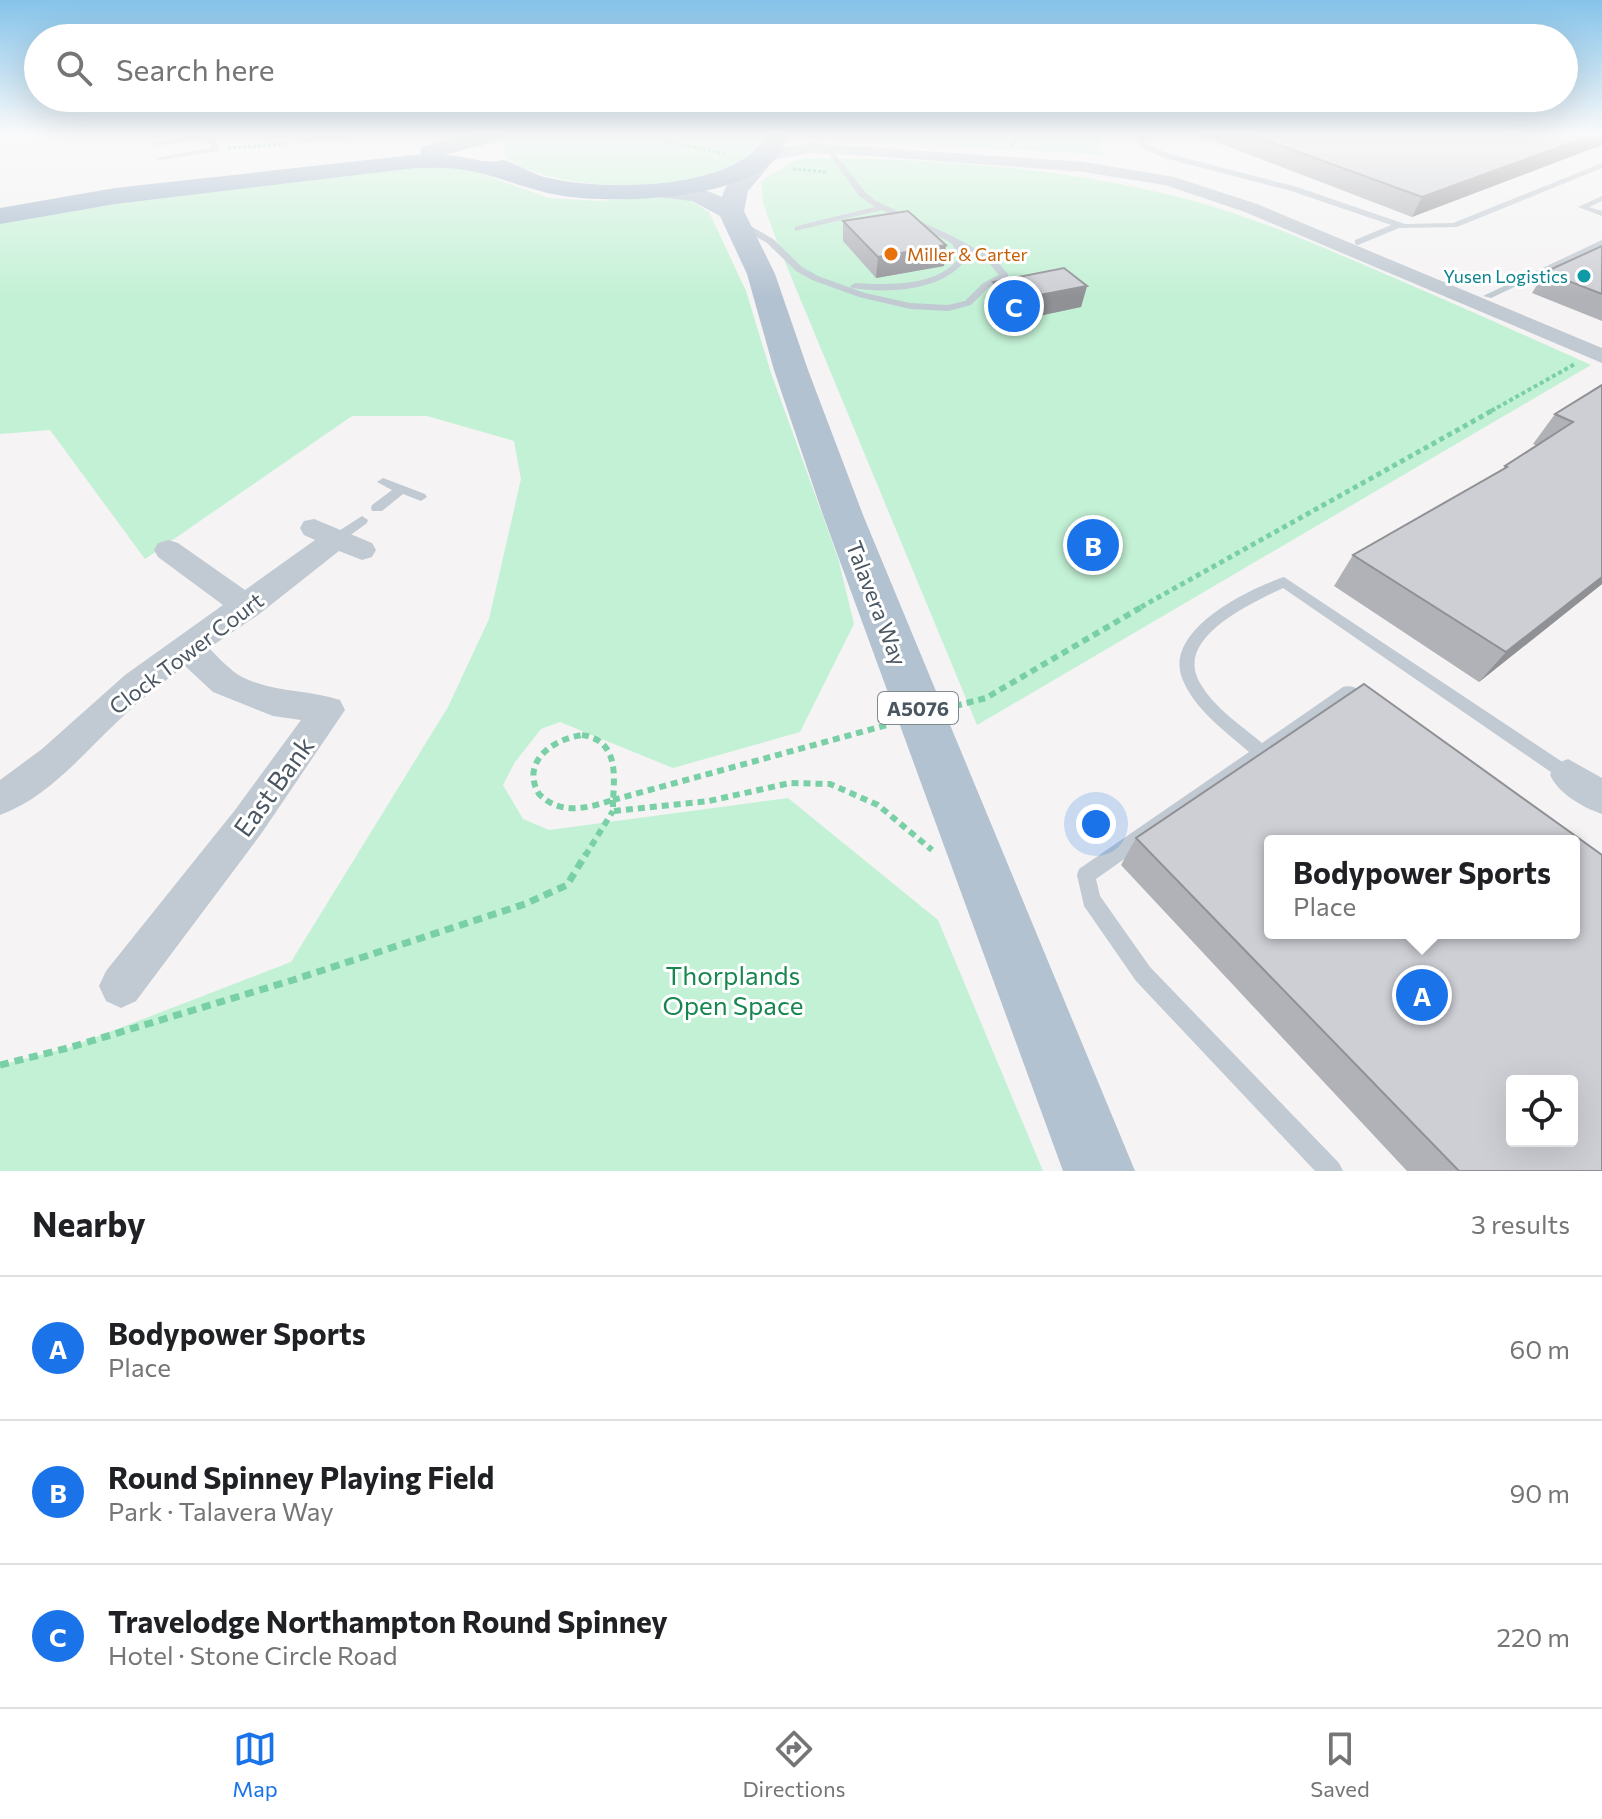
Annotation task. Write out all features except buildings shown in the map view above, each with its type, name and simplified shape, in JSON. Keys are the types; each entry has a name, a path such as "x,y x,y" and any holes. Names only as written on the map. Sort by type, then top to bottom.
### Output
{"highway":[{"path":"0,206 115,188"},
{"path":"0,216 115,196 187,188"},
{"path":"565,188 588,192 657,191 674,188"}],"main road":[{"path":"657,191 697,194 734,216 739,188"},
{"name":"Talavera Way","path":"734,216 761,274 791,370 849,529 1022,980 1099,1171"}],"street":[{"path":"1188,188 1251,208 1593,357"},
{"path":"1221,188 1602,343"},
{"name":"Clock Tower Court","path":"0,799 53,763 134,686 247,607 343,534"},
{"path":"168,550 247,607"},
{"name":"East Bank","path":"121,986 248,822 328,710 273,702 225,683 188,649"},
{"path":"1568,775 1602,798"}],"lane":[{"path":"734,216 770,241 799,269 862,295 910,306 948,308 968,303 986,285 1005,276 992,261 881,208 857,188"},
{"path":"1289,188 1396,226 1454,225 1546,188"},
{"path":"1602,198 1582,207 1602,214"},
{"path":"798,229 828,218 848,217 881,208"},
{"path":"1358,242 1396,226"},
{"path":"827,282 892,287 940,277 952,273 962,263 962,250 955,242"},
{"path":"1488,296 1602,243"},
{"path":"383,482 421,497"},
{"path":"377,508 402,489"},
{"path":"1260,751 1208,704 1188,675 1187,658 1200,634 1224,611 1284,582 1568,775"},
{"path":"1331,1171 1143,974 1091,900 1086,875 1349,691 1384,718"}],"path":[{"path":"941,710 986,698 1049,659 1593,357"},
{"path":"0,1065 68,1048 293,980 525,904 567,885 613,811 613,778 613,762 609,750 601,741 581,735 551,747 536,763 534,788 543,799 556,807 571,809 897,722"},
{"path":"613,811 721,800 789,784 813,782 857,794 880,807 921,838 939,858"}],"green space":[{"name":"Thorplands Open Space","path":"240,188 520,188 549,198 599,201 653,197 689,200 709,212 746,291 771,373 838,558 854,624 800,732 673,768 560,722 541,729 515,762 503,785 523,819 549,830 788,798 938,920 1043,1171 0,1171 0,1065 68,1048 291,962 448,707 489,619 521,479 514,441 427,416 352,416 145,559 50,430 0,434 0,221"},
{"path":"762,188 1140,188 1208,205 1315,244 1591,365 977,725 763,203"}],"place":[{"name":"Miller & Carter","path":"891,254"},
{"name":"Yusen Logistics","path":"1584,276"},
{"name":"Travelodge Northampton Round Spinney","path":"1014,306"},
{"name":"Round Spinney Playing Field","path":"1093,545"},
{"name":"Bodypower Sports","path":"1422,995"}]}
